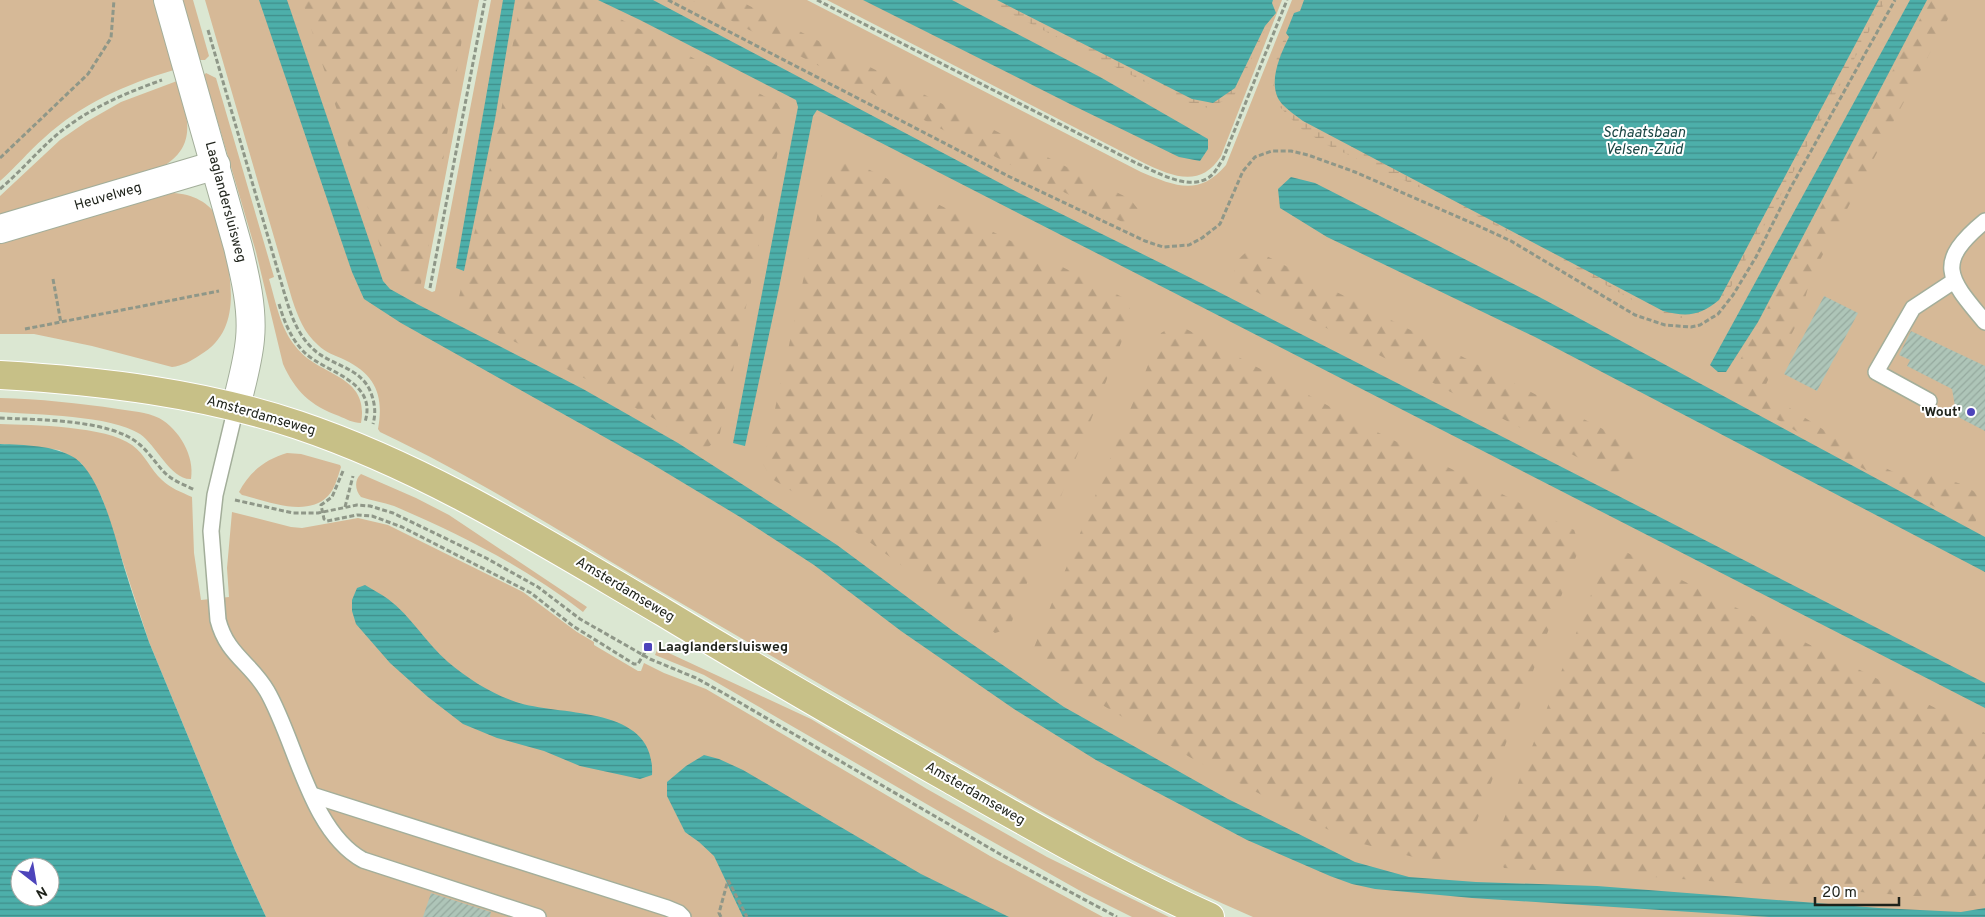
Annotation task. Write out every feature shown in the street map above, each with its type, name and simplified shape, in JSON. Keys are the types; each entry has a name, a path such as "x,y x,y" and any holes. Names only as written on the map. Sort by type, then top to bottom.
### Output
{"main road":[{"name":"Amsterdamseweg","path":"0,376 55,379 128,387 196,398 296,424 363,449 431,480 481,506 1039,831 1114,871 1210,917"}],"street":[{"name":"Laaglandersluisweg","path":"168,0 243,266 250,316 250,339 236,408"},
{"name":"Heuvelweg","path":"0,229 216,165"}],"lane":[{"path":"1985,221 1964,239 1958,248 1952,272 1954,281 1961,292 1985,322"},
{"path":"1929,401 1876,372 1913,308 1954,281"},
{"path":"236,408 215,495 211,532 216,600 221,633 228,645 252,670 272,700 312,795 339,842 356,856 538,917"},
{"path":"312,795 667,908 679,912 683,917"}],"path":[{"path":"0,158 88,74 111,38 114,0"},
{"path":"430,288 485,0"},
{"path":"668,0 1008,176 1145,241 1163,247 1189,245 1220,224 1243,171 1255,157 1272,151 1291,151 1355,172 1510,241 1635,314 1665,325 1690,327 1700,325 1718,314 1733,295 1756,257 1791,187 1896,0"},
{"path":"816,0 1136,164 1170,178 1187,182 1201,181 1208,178 1214,173 1223,159 1287,0"},
{"path":"218,62 295,325 311,348 322,356 355,373 363,380 374,403 375,415 348,488 345,507"},
{"path":"0,189 54,137 88,112 115,98 189,71"},
{"path":"54,279 61,323"},
{"path":"0,418 67,423 119,432 140,444 169,477 196,490 215,495 293,513 318,513 345,507 370,506 393,513 486,558 538,587 580,619 637,652 713,687 998,853 1117,917"},
{"path":"721,917 719,913 728,880 747,917"}],"green space":[{"path":"0,0 155,0 174,70 105,96 73,115 44,138 0,181"},
{"path":"181,0 193,0 209,56 205,60 198,60"},
{"path":"205,0 479,0 424,288 432,292 435,291 491,0 807,0 1141,172 1186,186 1206,182 1226,165 1292,0 1985,0 1985,917 1253,917 1115,851 1026,803 670,597 478,483 380,432 378,429 380,406 371,380 356,366 321,348 305,330 297,312"},
{"path":"302,0 468,0 434,218 420,288 413,294 392,274 382,252"},
{"path":"523,0 585,0 777,103 785,117 719,438 706,449 584,378 460,313 458,301 494,151 519,9"},
{"path":"691,0 738,0 1130,199 1141,213 1134,220 1124,223"},
{"path":"827,0 1282,0 1221,156 1205,173 1186,177 1165,172 1144,163"},
{"path":"984,0 1027,0 1262,26 1268,24 1234,96 1208,108 1180,100"},
{"name":"Schaatsbaan Velsen-Zuid","path":"1886,0 1735,280 1720,305 1697,317 1677,318 1652,311 1538,247 1434,194 1327,145 1300,128 1278,105 1273,86 1275,63 1286,33 1289,37"},
{"path":"1930,0 1958,0 1811,277 1799,320 1763,391 1877,464 1904,477 1916,474 1931,476 1959,483 1974,491 1980,502 1980,509 1975,523 1963,522 1817,444 1731,391 1728,383"},
{"path":"206,73 216,78 274,277 269,279 282,323 291,340 306,357 350,385 358,395 362,407 361,423 352,422 312,402 299,390 283,364 256,252 204,75"},
{"path":"177,81 187,118 187,129 186,140 181,150 173,159 161,168 0,216 0,196 60,140 86,122 121,102"},
{"path":"844,157 1126,299 1132,315 1009,629 995,633 839,520 772,479 763,464 829,162"},
{"path":"173,193 187,195 200,200 211,208 219,220 231,294 230,311 225,328 215,343 193,359 172,367 92,346 34,334 0,334 0,243"},
{"path":"1251,248 1636,446 1638,466 1610,474 1233,280 1236,261"},
{"path":"1177,324 1375,431 1574,530 1580,546 1467,847 1454,860 1417,858 1348,840 1193,759 1042,669 1033,650 1161,333"},
{"path":"0,398 89,405 139,412 159,418 173,429 184,444 192,470 191,479 177,474 146,439 127,428 92,419 0,412"},
{"path":"0,424 88,430 120,439 137,449 165,483 192,497 194,553 201,600 229,597 227,568 232,512 302,528 358,518 388,525 523,592 577,632 594,642 594,645 638,671 641,671 644,663 706,689 990,856 1103,917 266,917 235,850 149,642 102,498 92,479 81,463 59,450 0,444"},
{"path":"287,453 301,454 340,465 341,467 333,490 328,496 319,503 298,507 275,504 242,495 239,492 248,478 259,467"},
{"path":"361,474 449,515 587,607 583,612 539,581 468,540 394,506 361,497 356,485 357,479"},
{"path":"1626,552 1985,733 1985,894 1955,899 1504,868 1492,850 1603,564 1615,554"},
{"path":"658,648 811,719 927,789 1047,857 1169,917 1132,917 1084,893 704,675 655,655"}],"water":[{"path":"259,0 287,0 383,281 390,289 583,389 678,443 837,545 953,631 1064,707 1228,799 1355,862 1409,877 1476,882 1597,886 1879,908 1961,912 1985,908 1985,917 1769,917 1472,898 1375,889 1352,884 1330,876 1247,840 1096,760 1014,709 901,631 814,565 740,517 647,461 401,323 364,299 352,272"},
{"path":"503,0 515,0 495,119 464,271 456,268"},
{"path":"598,0 653,0 1019,193 1203,284 1985,683 1985,708 817,110 813,116 745,446 733,443 798,107 796,100"},
{"path":"863,0 952,0 1100,77 1208,139 1208,149 1200,161 1179,157"},
{"path":"997,0 1273,0 1272,3 1276,13 1265,26 1235,88 1213,103 1192,99"},
{"name":"Schaatsbaan Velsen-Zuid","path":"1304,0 1879,0 1719,300 1699,312 1679,314 1663,311 1303,121 1289,111 1277,97 1275,88 1276,70 1289,37 1286,33 1294,13 1300,11"},
{"path":"1910,0 1927,0 1758,322 1726,372 1718,372 1710,365"},
{"path":"1291,177 1315,183 1545,300 1985,537 1985,572 1535,337 1327,237 1280,208 1278,189"},
{"path":"0,444 39,446 58,450 75,458 85,467 93,480 113,528 131,590 149,642 235,850 266,917 0,917"},
{"path":"365,585 396,606 448,662 489,690 507,699 535,707 580,713 623,725 639,736 649,752 652,775 640,779 580,766 544,751 497,738 463,724 428,697 390,663 356,624 352,611 352,600 357,588"},
{"path":"704,755 719,759 743,770 921,874 1009,917 743,917 714,856 685,832 667,796 667,782 686,766"}],"building":[{"path":"1824,296 1858,313 1817,391 1784,374"},
{"path":"1911,331 1985,366 1985,431 1960,418 1956,412 1952,389 1907,366 1910,360 1899,355"},
{"path":"431,893 491,912 490,917 423,917"}],"place":[{"name":"'Wout'","path":"1971,412"},
{"name":"Laaglandersluisweg","path":"648,647"}]}
